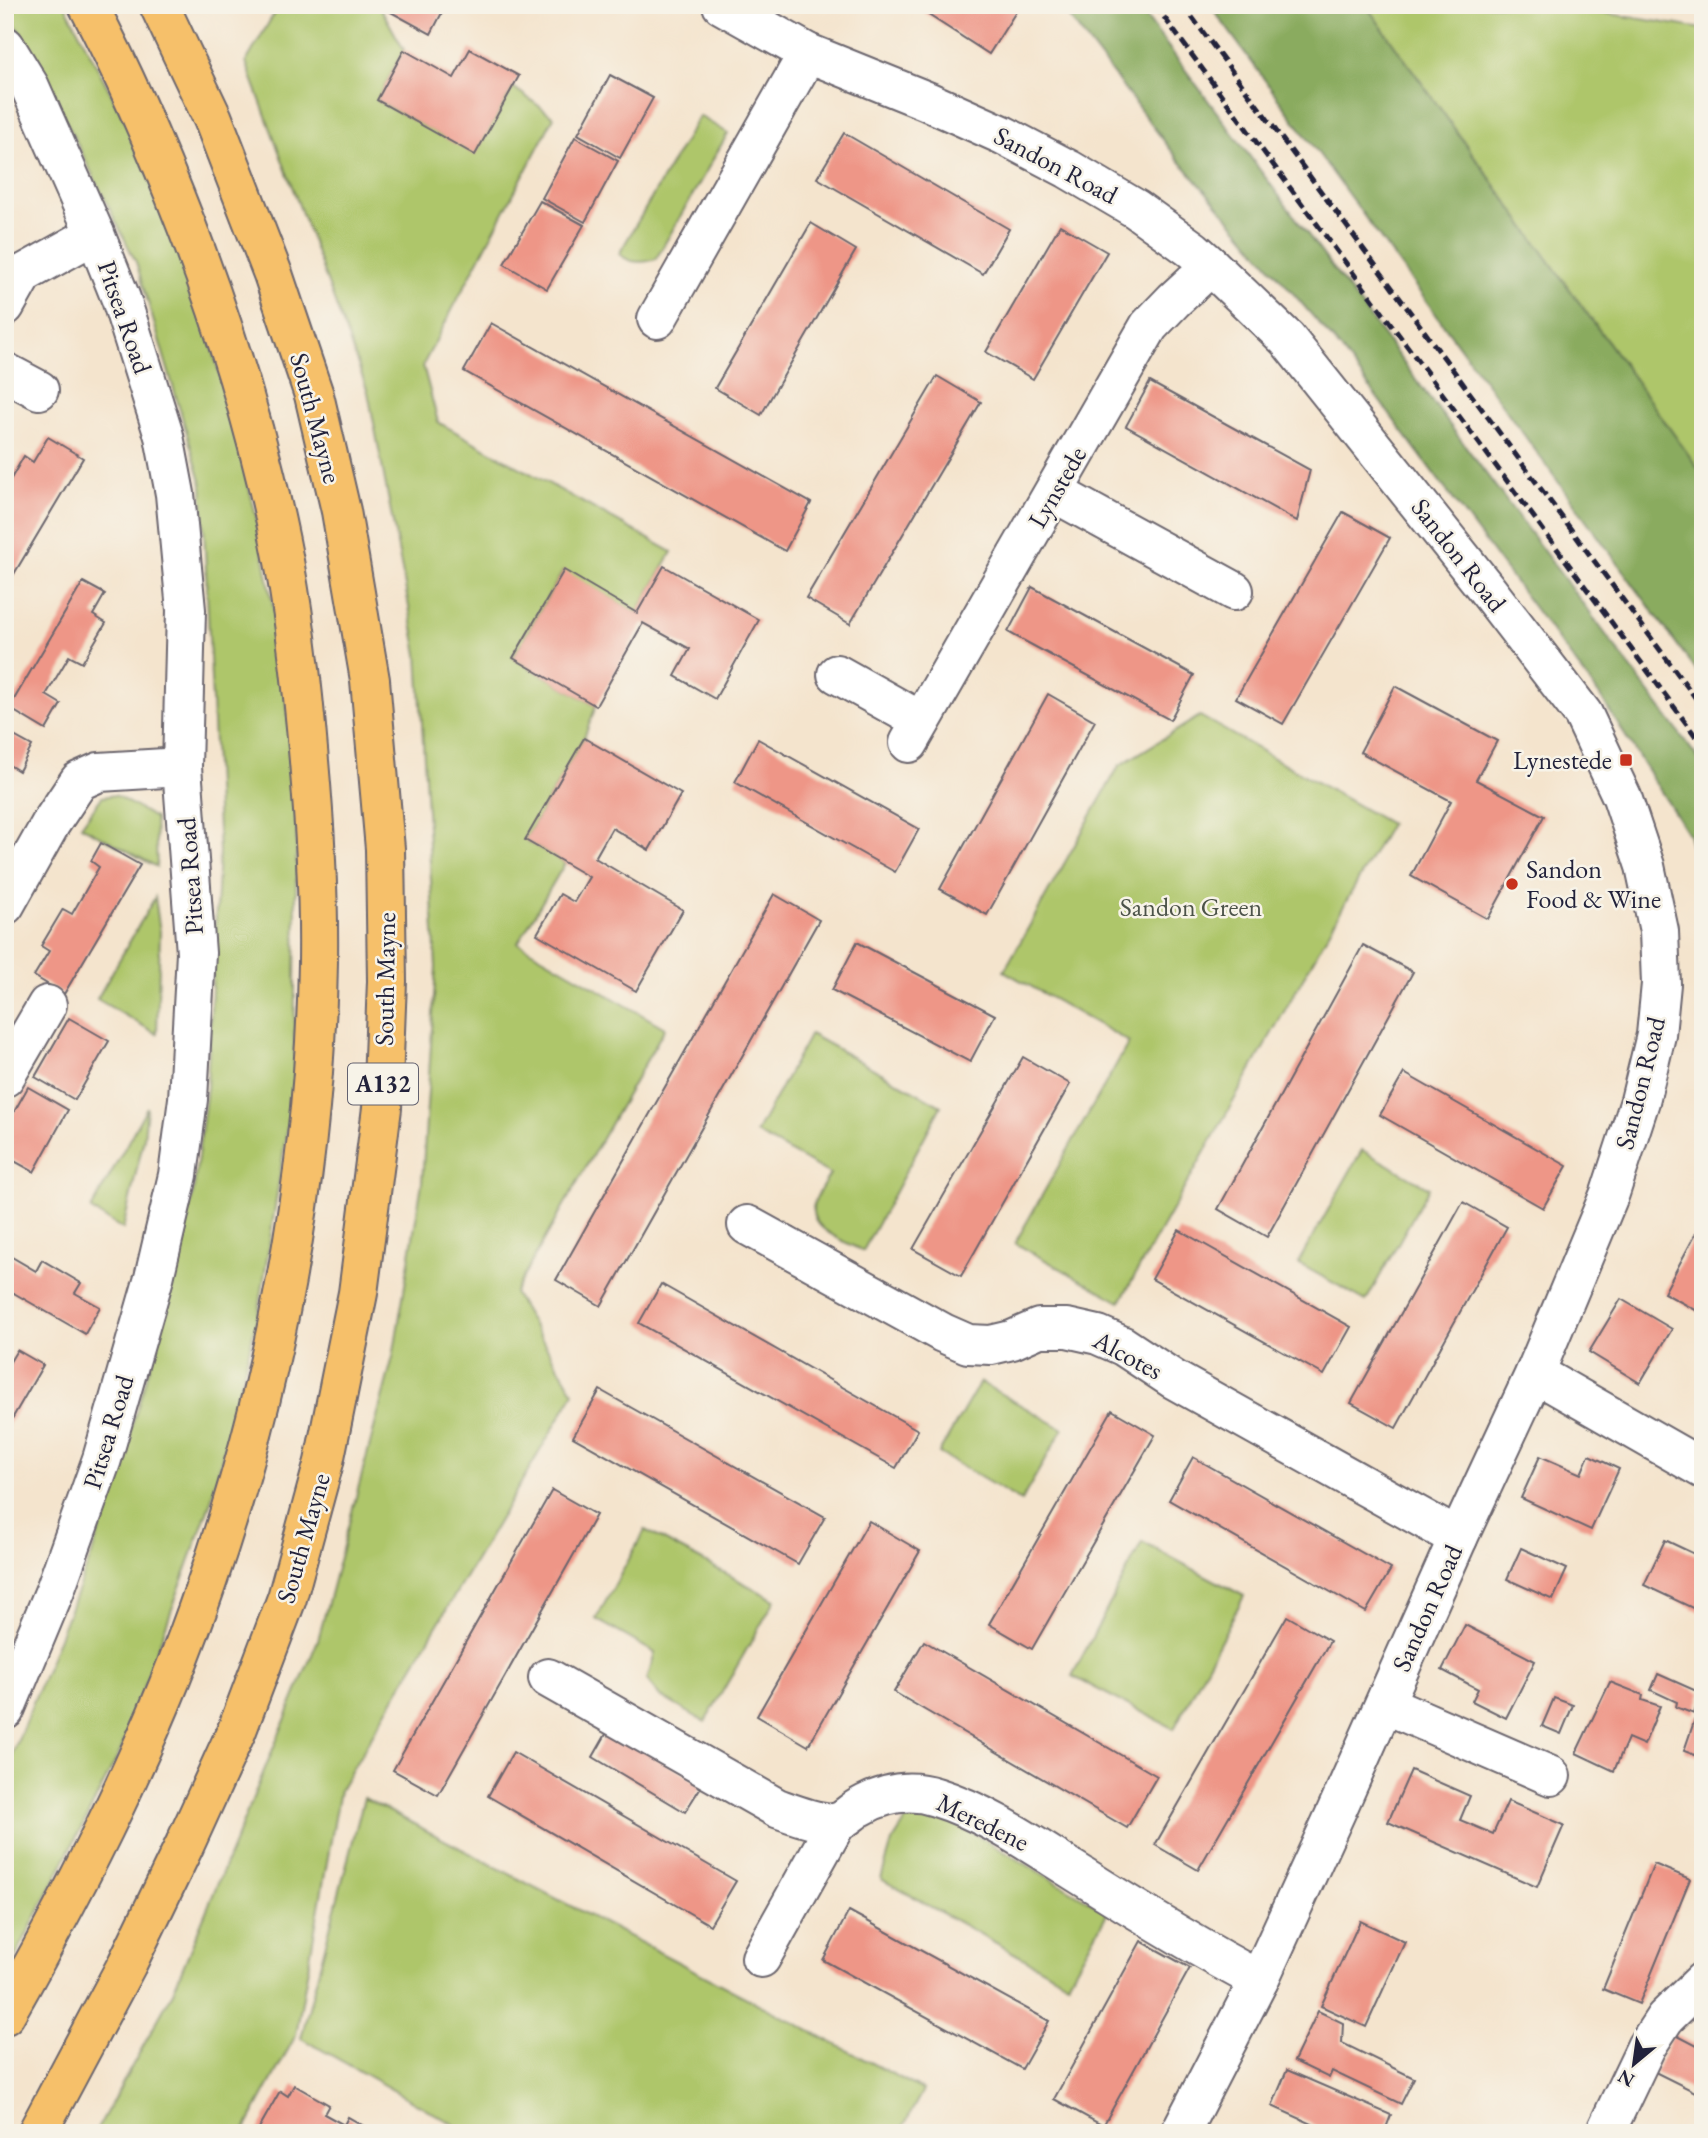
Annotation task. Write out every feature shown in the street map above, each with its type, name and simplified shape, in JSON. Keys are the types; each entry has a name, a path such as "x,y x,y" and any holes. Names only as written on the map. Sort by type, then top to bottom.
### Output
{"main road":[{"name":"A132","path":"5,2015 103,1832 154,1722 206,1584 249,1446 286,1290 311,1096 318,963 316,840 303,692 281,545 258,446 214,299 167,175 88,5"},
{"name":"South Mayne","path":"37,2133 127,1964 186,1844 237,1730 288,1598 324,1462 358,1293 382,1108 387,981 385,849 370,680 341,511 314,395 273,274 213,119 159,5"}],"street":[{"name":"Sandon Road","path":"722,5 808,53 1003,135 1136,209 1194,250 1287,339 1583,714 1622,797 1646,866 1659,930 1661,984 1656,1035 1640,1101 1610,1193 1535,1373 1259,1980 1180,2133"},
{"name":"Pitsea Road","path":"5,46 30,87 95,234 121,299 161,424 175,494 186,610 182,767 196,953 188,1099 178,1175 154,1278 102,1459 55,1590 5,1710"},
{"path":"657,319 808,53"},
{"path":"5,306 23,274 95,234"},
{"name":"Lynstede","path":"837,674 915,732 1149,326 1210,266"},
{"path":"5,372 38,390"},
{"path":"1055,492 1234,591"},
{"path":"5,905 51,822 79,781 99,772 182,767"},
{"path":"5,1077 47,1005"},
{"name":"Alcotes","path":"747,1225 943,1333 968,1344 991,1345 1038,1328 1068,1328 1098,1335 1123,1346 1173,1379 1458,1538"},
{"path":"1535,1373 1703,1469"},
{"path":"548,1678 776,1808 806,1819 837,1822 761,1958"},
{"path":"1385,1704 1551,1776"},
{"name":"Meredene","path":"837,1822 859,1807 886,1794 905,1792 934,1796 954,1803 1005,1827 1180,1937 1259,1980"},
{"path":"1605,2133 1646,2048 1665,2018 1703,1981"}],"green space":[{"path":"5,5 65,5 130,130 202,307 256,515 279,637 297,793 294,1083 259,1311 211,1501 121,1750 5,1977 5,1773 92,1554 155,1351 193,1194 207,1088 219,852 202,484 136,262"},
{"path":"279,5 379,5 404,50 377,100 475,154 513,87 554,117 423,365 438,422 672,552 637,613 563,571 513,658 596,706 584,738 525,840 565,863 518,943 665,1028 514,1293 574,1393 340,1790 296,2035 243,2133 95,2133 172,1994 318,1640 393,1357 422,1183 436,967 418,654 368,392 246,62"},
{"path":"1060,5 1137,5 1703,765 1703,885 1688,834 1600,696 1340,348 1178,159"},
{"path":"1210,5 1387,5 1368,8 1703,475 1703,680"},
{"path":"1555,5 1703,29 1703,475 1367,7"},
{"path":"699,116 728,133 656,259 641,262 628,260 619,254"},
{"name":"Sandon Green","path":"1200,716 1390,824 1120,1302 1015,1243 1129,1042 1004,971 1119,766"},
{"path":"115,795 155,818 157,867 81,826 102,797"},
{"path":"155,897 160,932 157,1034 97,999"},
{"path":"810,1034 941,1106 863,1251 829,1233 813,1213 819,1192 830,1174 756,1133"},
{"path":"147,1107 144,1138 123,1229 91,1210"},
{"path":"1362,1150 1429,1188 1366,1301 1298,1263"},
{"path":"980,1382 1063,1429 1021,1501 939,1453"},
{"path":"645,1530 775,1600 705,1722 660,1696 647,1680 655,1653 596,1619"},
{"path":"1142,1542 1244,1596 1174,1729 1072,1676"},
{"path":"364,1798 923,2090 900,2133 469,2133 301,2038"},
{"path":"943,1816 1108,1912 1068,1983 881,1879 892,1842 908,1817"}],"building":[{"path":"378,5 446,5 431,34"},
{"path":"913,5 1017,5 1019,7 989,54"},
{"path":"470,49 519,76 475,155 377,100 404,50 454,78"},
{"path":"610,75 653,98 620,158 578,134"},
{"path":"844,133 1009,229 983,274 817,178"},
{"path":"575,137 618,161 585,222 542,198"},
{"path":"540,201 584,225 547,289 504,264"},
{"path":"811,223 856,250 761,415 715,388"},
{"path":"1060,225 1107,252 1033,379 986,352"},
{"path":"491,323 811,503 785,551 464,371"},
{"path":"937,376 981,402 850,624 806,598"},
{"path":"1150,382 1310,470 1297,521 1126,426"},
{"path":"48,437 83,458 5,589 5,514 9,508 5,506 5,489 24,456 33,462"},
{"path":"1343,512 1390,538 1283,724 1236,698"},
{"path":"664,566 759,620 715,699 675,676 690,649 643,623 596,706 513,658 564,570 637,613"},
{"path":"83,582 105,594 93,615 106,623 82,663 69,656 46,695 61,704 46,730 9,708"},
{"path":"1032,587 1194,675 1170,720 1008,632"},
{"path":"1395,686 1497,741 1476,780 1544,816 1488,919 1411,876 1451,801 1360,752"},
{"path":"1048,694 1095,721 987,915 940,889"},
{"path":"5,731 32,746 19,771 9,765 5,771"},
{"path":"584,738 681,794 649,850 612,828 595,858 683,910 636,991 537,934 560,894 574,902 589,877 525,840"},
{"path":"758,739 919,829 895,872 735,782"},
{"path":"101,843 140,865 64,994 34,976 49,951 41,946 63,909 72,914 99,867 91,861"},
{"path":"774,894 819,920 601,1306 556,1280"},
{"path":"857,942 995,1015 970,1062 832,990"},
{"path":"1363,945 1413,972 1267,1237 1218,1209"},
{"path":"69,1018 109,1041 75,1100 35,1077"},
{"path":"1023,1057 1070,1084 961,1276 913,1249"},
{"path":"1404,1073 1567,1166 1543,1208 1380,1115"},
{"path":"28,1087 68,1110 34,1172 5,1156 5,1128"},
{"path":"1463,1202 1507,1227 1396,1428 1351,1403"},
{"path":"1179,1230 1351,1327 1324,1375 1152,1279"},
{"path":"1696,1233 1703,1236 1703,1314 1664,1293"},
{"path":"5,1253 36,1271 42,1260 81,1283 75,1293 100,1307 85,1334 5,1288"},
{"path":"661,1284 918,1430 896,1468 639,1323"},
{"path":"1621,1299 1672,1329 1640,1383 1589,1352"},
{"path":"17,1350 43,1365 5,1431 5,1370"},
{"path":"600,1390 825,1517 798,1564 573,1437"},
{"path":"1112,1410 1155,1435 1032,1649 989,1624"},
{"path":"1589,1455 1619,1469 1591,1530 1521,1498 1540,1456 1581,1474"},
{"path":"1193,1457 1391,1569 1366,1612 1169,1500"},
{"path":"552,1490 596,1515 438,1795 393,1770"},
{"path":"869,1521 920,1551 808,1746 757,1716"},
{"path":"1665,1540 1703,1558 1703,1613 1644,1585"},
{"path":"1521,1548 1567,1569 1553,1600 1507,1579"},
{"path":"1287,1616 1330,1641 1198,1870 1155,1845"},
{"path":"1465,1625 1535,1661 1506,1718 1472,1701 1478,1689 1442,1670"},
{"path":"924,1641 1157,1776 1127,1828 894,1692"},
{"path":"1658,1674 1701,1693 1694,1714 1676,1707 1677,1702 1651,1690"},
{"path":"1610,1682 1643,1695 1642,1700 1660,1706 1644,1745 1628,1738 1614,1771 1576,1753"},
{"path":"1554,1698 1573,1705 1561,1734 1542,1726"},
{"path":"1696,1716 1703,1718 1703,1758 1684,1751"},
{"path":"609,1729 702,1785 685,1812 593,1757"},
{"path":"513,1752 736,1881 710,1925 488,1796"},
{"path":"1411,1770 1470,1796 1460,1820 1493,1834 1508,1801 1564,1825 1537,1887 1388,1822"},
{"path":"1654,1864 1690,1879 1639,2004 1603,1989"},
{"path":"849,1911 1049,2021 1022,2069 823,1960"},
{"path":"1360,1921 1405,1942 1366,2027 1321,2006"},
{"path":"1141,1941 1190,1968 1103,2126 1054,2099"},
{"path":"1318,2011 1343,2023 1342,2043 1414,2078 1401,2104 1332,2071 1329,2078 1294,2061"},
{"path":"1674,2034 1703,2049 1703,2096 1655,2072"},
{"path":"1287,2070 1391,2115 1384,2133 1332,2133 1272,2106"},
{"path":"294,2085 329,2105 324,2114 344,2125 348,2117 376,2133 263,2133 258,2130 280,2091 288,2096"}],"railway":[{"path":"1155,5 1703,746"},
{"path":"1183,5 1703,708"}],"place":[{"name":"Lynestede","path":"1626,760"},
{"name":"Sandon Food & Wine","path":"1512,884"}]}
